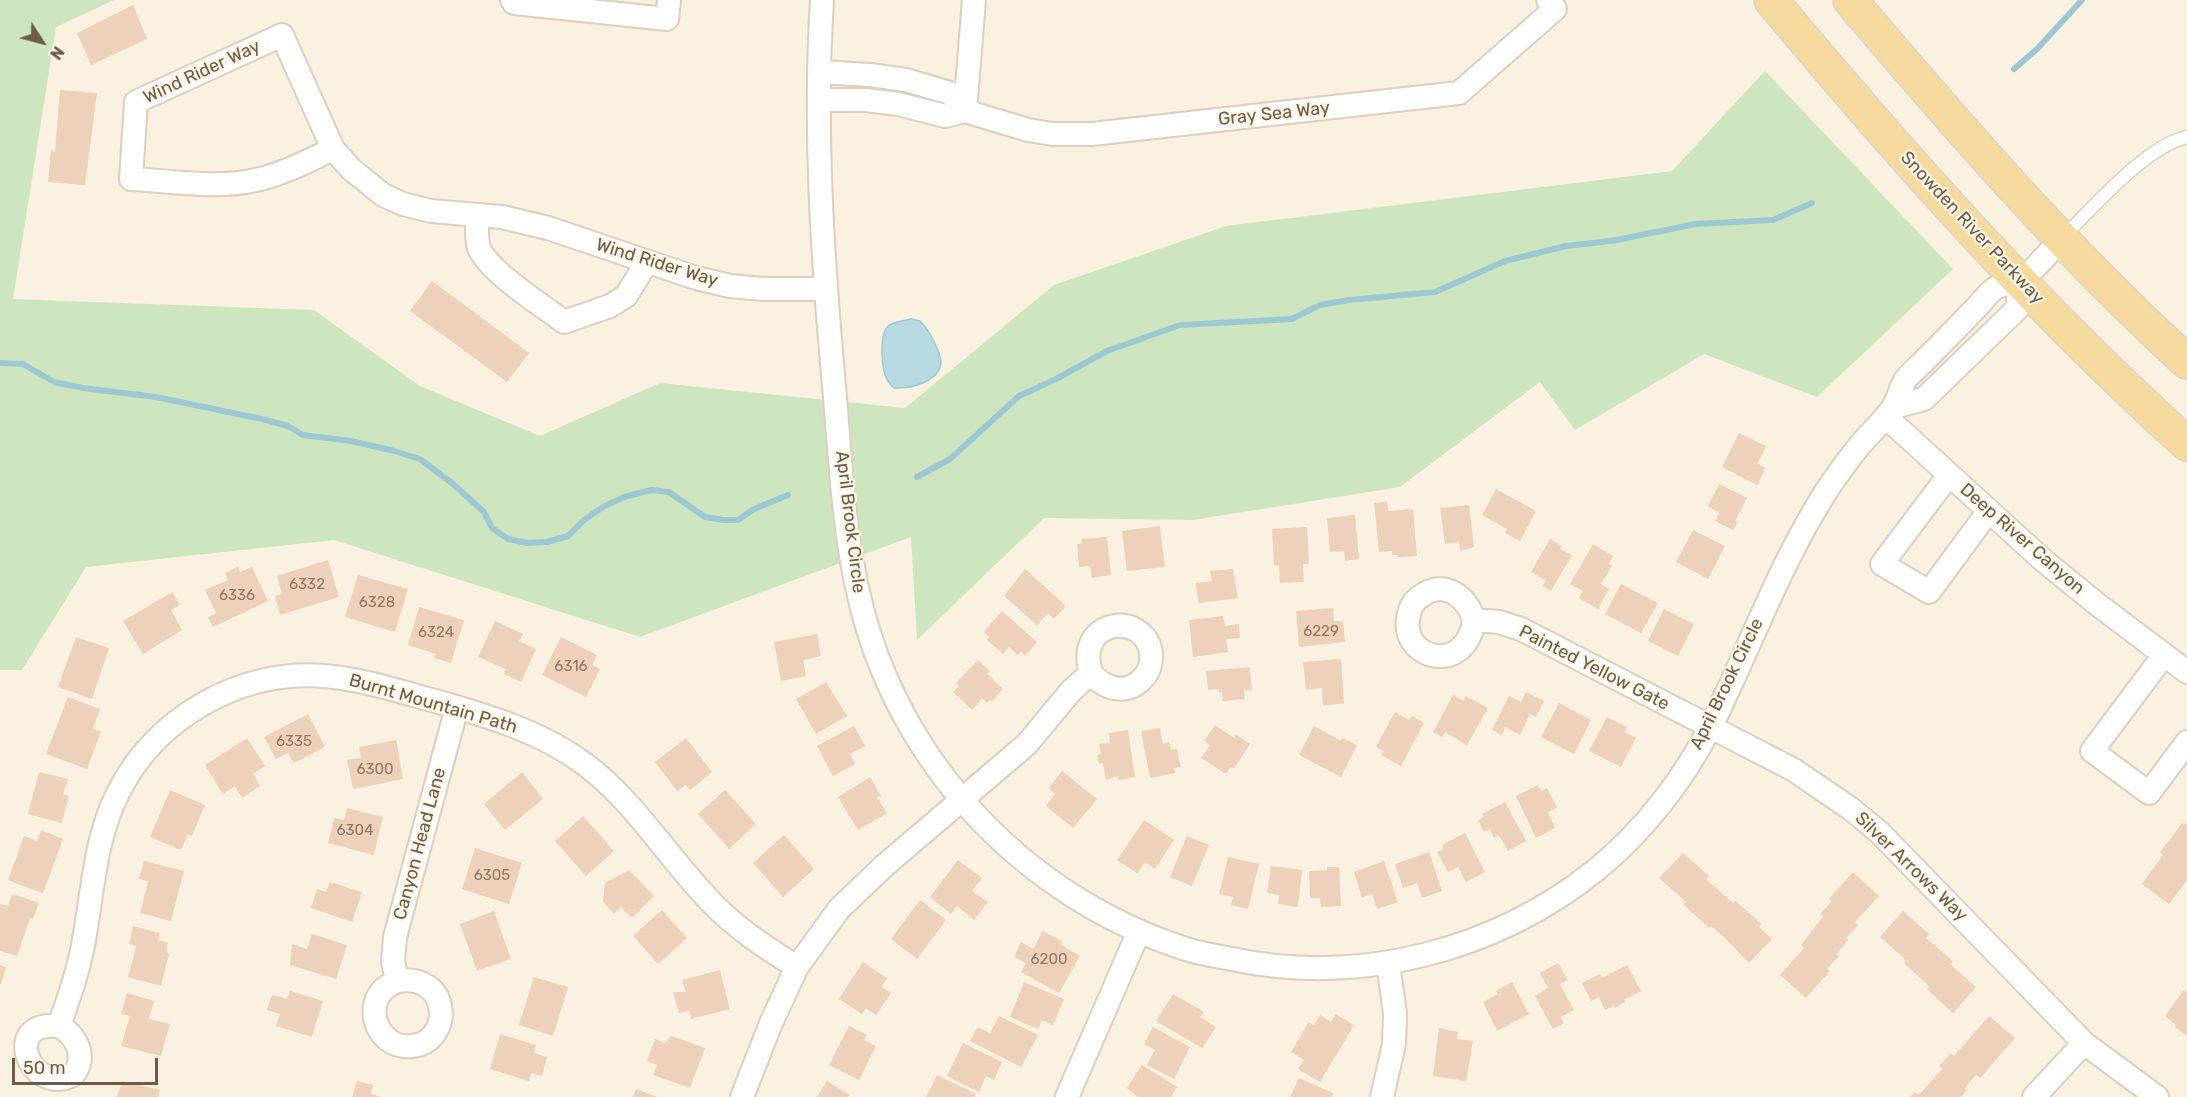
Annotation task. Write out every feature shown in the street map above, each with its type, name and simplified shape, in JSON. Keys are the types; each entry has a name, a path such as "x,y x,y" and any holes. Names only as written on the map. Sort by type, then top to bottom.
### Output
{"main road":[{"name":"Snowden River Parkway","path":"1771,0 1933,190 2133,395 2187,444"},
{"path":"1850,0 1979,150 2061,239 2187,362"}],"street":[{"path":"512,0 514,3 667,19 669,0"},
{"name":"April Brook Circle","path":"822,0 818,132 826,289 848,530 860,599 874,650 892,693 912,731 961,801 990,832 1043,876 1075,898 1139,931 1189,951 1249,963 1294,967 1388,963 1438,952 1503,927 1566,891 1595,870 1646,821 1669,793 1710,727 1773,587 1826,491 1859,446 1890,412"},
{"path":"964,111 974,0"},
{"name":"Gray Sea Way","path":"819,100 866,100 898,104 945,116 964,111 1028,130 1053,134 1092,134 1459,93 1552,4"},
{"name":"Wind Rider Way","path":"333,148 287,171 256,180 228,184 131,179 136,102 282,35 333,148 365,182 383,195 403,204 431,211 502,218 548,228 696,278 730,286 763,289 826,289"},
{"name":"Gray Sea Way","path":"820,72 906,80 950,93 964,111"},
{"path":"477,215 478,245 483,256 493,268 564,322 610,306 626,296 647,262"},
{"path":"1890,412 1924,399 2017,309 2020,281 2061,239"},
{"name":"Deep River Canyon","path":"1890,412 1949,476 1988,512 2052,568 2187,672"},
{"path":"1949,476 1882,564 1929,592 1988,512"},
{"name":"Painted Yellow Gate","path":"1474,620 1499,622 1521,629 1710,727"},
{"path":"2164,655 2092,752 2149,793 2187,742"},
{"path":"742,1097 771,1023 797,967 839,909 884,866 1027,744 1070,692 1091,673"},
{"name":"Burnt Mountain Path","path":"59,1026 76,978 99,845 117,793 132,770 150,746 195,708 221,694 248,684 299,676 323,676 362,681 457,707 527,730 559,747 609,783 711,902 731,922 797,967"},
{"name":"Canyon Head Lane","path":"397,981 393,961 395,937 457,707"},
{"name":"Silver Arrows Way","path":"1710,727 1794,770 1880,832 2084,1043 2157,1097"},
{"path":"1067,1097 1139,931"},
{"path":"1382,1097 1394,1044 1395,1014 1388,963"},
{"path":"2034,1097 2084,1043"}],"lane":[{"path":"1866,0 1881,37"},
{"path":"2061,239 2141,162 2161,147 2187,137"}],"green space":[{"path":"0,0 114,0 56,27 13,299 314,310 420,386 540,436 660,383 905,408 1054,285 1226,226 1672,171 1765,71 1953,269 1817,397 1704,354 1575,430 1540,382 1400,487 1193,520 1044,518 917,640 911,537 640,637 334,540 86,567 22,670 0,670"}],"water":[{"path":"911,319 920,321 927,329 941,363 939,370 929,380 915,386 894,388 888,382 884,369 883,337 890,324"}],"building":[{"path":"133,5 147,39 91,65 77,33"},
{"path":"60,90 97,93 85,185 48,182 51,151 55,152"},
{"path":"432,281 529,353 507,382 410,311"},
{"path":"1739,433 1766,446 1757,464 1766,468 1757,485 1722,467"},
{"path":"1719,484 1747,498 1733,530 1715,521 1719,513 1708,506"},
{"path":"1496,489 1536,511 1520,541 1505,533 1507,529 1482,515"},
{"path":"1387,502 1388,511 1413,509 1417,556 1398,557 1392,555 1392,551 1379,552 1374,503"},
{"path":"1469,505 1474,547 1460,551 1459,542 1445,544 1440,508"},
{"path":"1355,515 1359,559 1345,561 1344,551 1330,552 1327,518"},
{"path":"1160,526 1165,567 1127,571 1122,531"},
{"path":"1307,527 1309,564 1303,564 1304,582 1280,583 1279,565 1274,565 1272,529"},
{"path":"1693,530 1725,546 1708,579 1676,562"},
{"path":"1107,537 1111,575 1092,578 1090,566 1079,567 1077,544 1082,544 1081,539"},
{"path":"1550,539 1562,546 1560,549 1572,555 1551,591 1543,586 1546,581 1531,572"},
{"path":"1593,544 1613,556 1609,564 1612,566 1601,584 1609,589 1598,609 1579,598 1583,591 1570,584"},
{"path":"328,560 339,597 280,615 275,596 282,594 277,576"},
{"path":"238,567 240,572 252,567 268,601 213,627 208,617 216,613 205,590 228,580 225,573"},
{"path":"1025,569 1066,606 1054,619 1048,613 1037,625 1004,596"},
{"path":"1233,569 1238,598 1198,603 1196,583 1212,581 1210,571"},
{"path":"358,575 408,589 395,632 345,617"},
{"path":"1621,584 1658,603 1641,633 1605,614"},
{"path":"172,592 180,605 171,610 182,630 143,654 123,621"},
{"path":"419,607 464,620 451,663 434,658 436,654 408,645"},
{"path":"1333,608 1334,621 1343,621 1345,642 1299,647 1296,611"},
{"path":"1664,609 1694,624 1678,656 1648,641"},
{"path":"1002,611 1037,642 1025,656 1021,652 1018,655 1009,647 1003,654 987,640 989,637 984,632"},
{"path":"1223,616 1225,626 1239,624 1240,638 1226,639 1228,652 1193,657 1189,620"},
{"path":"495,621 523,634 519,641 536,649 521,682 504,674 506,669 478,657"},
{"path":"817,634 821,656 803,660 806,676 781,681 774,642"},
{"path":"76,637 109,648 92,699 58,687"},
{"path":"561,637 597,655 592,665 600,669 586,697 542,675"},
{"path":"1341,659 1344,703 1323,706 1322,688 1306,690 1303,662"},
{"path":"978,660 990,671 987,674 1003,689 991,702 990,700 987,703 982,698 972,710 953,692 959,686 956,683"},
{"path":"1250,667 1252,690 1244,690 1245,699 1223,701 1222,692 1219,692 1219,689 1208,690 1206,671"},
{"path":"826,682 847,716 816,734 796,699"},
{"path":"1526,692 1544,701 1536,717 1530,714 1520,735 1505,727 1502,735 1492,730 1509,696 1521,702"},
{"path":"1453,695 1463,701 1466,696 1488,708 1467,745 1445,732 1442,737 1433,732"},
{"path":"68,697 100,709 93,729 101,732 87,769 46,754"},
{"path":"1559,703 1591,720 1574,754 1541,737"},
{"path":"1395,712 1409,720 1412,716 1424,723 1401,766 1381,755 1384,751 1376,747"},
{"path":"308,714 325,747 294,763 288,753 276,759 264,737"},
{"path":"1607,717 1627,727 1625,732 1636,738 1621,767 1589,751"},
{"path":"1215,725 1234,738 1236,735 1250,744 1234,768 1231,767 1226,774 1201,758 1210,745 1204,741"},
{"path":"854,726 865,746 850,754 855,764 833,776 817,746"},
{"path":"1314,726 1341,741 1342,738 1357,745 1341,777 1299,755"},
{"path":"1160,728 1163,744 1169,742 1171,750 1177,749 1181,767 1174,768 1175,773 1150,778 1141,731"},
{"path":"1128,730 1135,777 1119,780 1118,776 1106,780 1103,763 1099,764 1097,755 1101,754 1099,744 1110,743 1109,733"},
{"path":"247,738 265,766 253,774 260,786 242,798 235,786 223,794 205,765"},
{"path":"686,738 712,772 690,790 686,785 677,791 655,762"},
{"path":"396,740 403,779 353,789 347,760 361,758 359,747"},
{"path":"1062,771 1097,799 1073,828 1046,806 1055,794 1049,788"},
{"path":"39,772 68,779 63,794 69,796 62,823 28,814"},
{"path":"522,772 543,799 505,830 484,804"},
{"path":"870,777 881,796 877,798 887,813 858,830 838,797"},
{"path":"1538,785 1541,791 1547,788 1557,808 1548,812 1555,828 1536,838 1516,796"},
{"path":"170,790 205,805 192,836 188,834 181,850 150,837"},
{"path":"725,790 756,824 729,849 698,814"},
{"path":"1505,802 1526,841 1508,851 1499,835 1494,838 1490,829 1484,832 1478,820 1484,817 1482,814"},
{"path":"347,808 383,817 374,855 328,843 334,818 344,820"},
{"path":"583,816 614,851 586,876 555,841"},
{"path":"1144,820 1174,840 1155,869 1145,862 1137,873 1117,860"},
{"path":"2187,822 2187,880 2169,904 2142,884 2163,855 2160,852 2182,823 2185,825"},
{"path":"41,830 63,839 43,893 8,880 24,836 37,841"},
{"path":"1465,833 1485,872 1466,882 1458,867 1448,872 1437,852 1444,849 1442,845"},
{"path":"784,835 814,869 783,897 753,863"},
{"path":"1187,836 1209,845 1192,886 1170,877"},
{"path":"475,848 522,863 509,904 462,889"},
{"path":"1429,852 1442,891 1422,898 1417,883 1403,888 1395,864"},
{"path":"1683,853 1709,876 1706,879 1733,903 1735,900 1761,924 1759,927 1772,939 1749,963 1712,926 1709,928 1683,904 1686,902 1659,878"},
{"path":"1228,857 1259,864 1248,909 1231,905 1233,897 1219,894"},
{"path":"958,860 982,878 972,891 988,902 974,920 957,906 951,914 930,897"},
{"path":"144,861 184,871 171,921 140,913 148,881 139,879"},
{"path":"1384,861 1398,902 1377,909 1372,894 1362,897 1354,872"},
{"path":"1271,866 1302,870 1298,907 1278,904 1279,895 1267,893"},
{"path":"1327,867 1339,867 1341,906 1321,907 1320,898 1310,898 1309,871 1327,870"},
{"path":"629,870 654,896 632,918 621,907 614,914 603,902 605,883"},
{"path":"1853,872 1879,896 1855,922 1858,925 1846,938 1848,940 1837,954 1839,956 1827,969 1830,971 1806,998 1780,975 1804,948 1801,945 1823,917 1820,914 1832,901 1829,899"},
{"path":"330,882 362,892 352,922 311,908 317,889 326,892"},
{"path":"12,894 39,903 33,919 30,918 17,956 0,951 0,904 8,906"},
{"path":"920,900 946,920 917,959 891,939"},
{"path":"662,910 687,938 658,964 633,936"},
{"path":"494,911 511,959 477,971 460,924"},
{"path":"1903,911 1929,934 1926,938 1953,961 1950,964 1976,987 1953,1013 1927,989 1930,987 1904,963 1906,960 1880,937"},
{"path":"133,926 160,933 158,940 168,943 166,953 169,954 161,986 128,977 136,946 129,944"},
{"path":"1043,931 1063,942 1061,945 1080,956 1059,993 1021,972 1026,963 1014,957 1021,942 1033,949"},
{"path":"312,934 347,945 336,979 290,965 292,944 307,949"},
{"path":"863,962 887,978 881,987 891,993 876,1015 866,1008 862,1014 839,999"},
{"path":"1558,963 1568,980 1560,984 1574,1010 1561,1017 1564,1023 1553,1029 1535,996 1548,988 1540,973"},
{"path":"0,965 6,967 1,984 0,984"},
{"path":"1627,965 1641,991 1615,1008 1613,1006 1605,1010 1599,997 1591,1001 1582,983 1600,974 1602,978"},
{"path":"720,970 730,1009 691,1019 689,1011 679,1013 673,992 686,992 682,980"},
{"path":"534,977 568,987 553,1036 519,1025"},
{"path":"1024,982 1064,999 1053,1025 1042,1020 1038,1029 1010,1017"},
{"path":"1512,982 1529,1014 1497,1031 1483,1002 1498,994 1496,991"},
{"path":"2184,990 2187,992 2187,1036 2165,1016"},
{"path":"290,991 323,1001 312,1037 276,1026 280,1014 267,1010 272,995 287,999"},
{"path":"127,993 154,1001 149,1019 170,1024 161,1056 121,1046 130,1016 121,1014"},
{"path":"1173,994 1204,1012 1200,1017 1216,1027 1202,1048 1156,1021"},
{"path":"1336,1014 1354,1025 1320,1082 1298,1069 1304,1060 1291,1052 1309,1022 1314,1025 1320,1015 1331,1022"},
{"path":"999,1016 1038,1035 1021,1067 970,1041 978,1027 990,1033"},
{"path":"1989,1016 2015,1038 1980,1078 1976,1075 1964,1089 1967,1090 1961,1097 1910,1097 1915,1092 1919,1095 1942,1069 1939,1066 1951,1053 1954,1056"},
{"path":"849,1026 867,1035 864,1040 876,1046 859,1080 829,1065"},
{"path":"1153,1027 1190,1047 1174,1079 1147,1065 1155,1050 1144,1044"},
{"path":"1439,1028 1458,1032 1457,1039 1473,1041 1466,1081 1433,1076"},
{"path":"500,1034 536,1045 534,1053 547,1057 542,1076 531,1073 529,1081 490,1069"},
{"path":"671,1036 705,1048 690,1088 653,1075 657,1065 647,1061 655,1039 665,1043"},
{"path":"963,1043 1002,1062 994,1080 986,1076 979,1092 947,1076"},
{"path":"1142,1065 1177,1087 1171,1097 1138,1097 1127,1088"},
{"path":"937,1075 976,1094 974,1097 926,1097"},
{"path":"1299,1078 1333,1093 1332,1097 1290,1097"},
{"path":"122,1081 160,1090 158,1097 117,1097"},
{"path":"357,1081 373,1085 371,1094 381,1097 352,1097"},
{"path":"827,1081 850,1095 848,1097 817,1097"},
{"path":"636,1089 657,1097 633,1097"}],"waterway":[{"path":"2014,69 2037,49 2082,0"},
{"path":"917,477 950,459 1019,396 1107,351 1180,325 1292,319 1320,305 1435,292 1505,261 1566,246 1611,241 1696,224 1773,220 1812,203"},
{"path":"0,363 23,364 54,382 156,397 262,419 288,426 303,435 351,441 420,459 484,512 492,528 508,539 528,543 547,542 568,536 584,520 603,507 624,497 651,490 669,492 705,517 723,520 738,520 754,509 788,495"}]}
